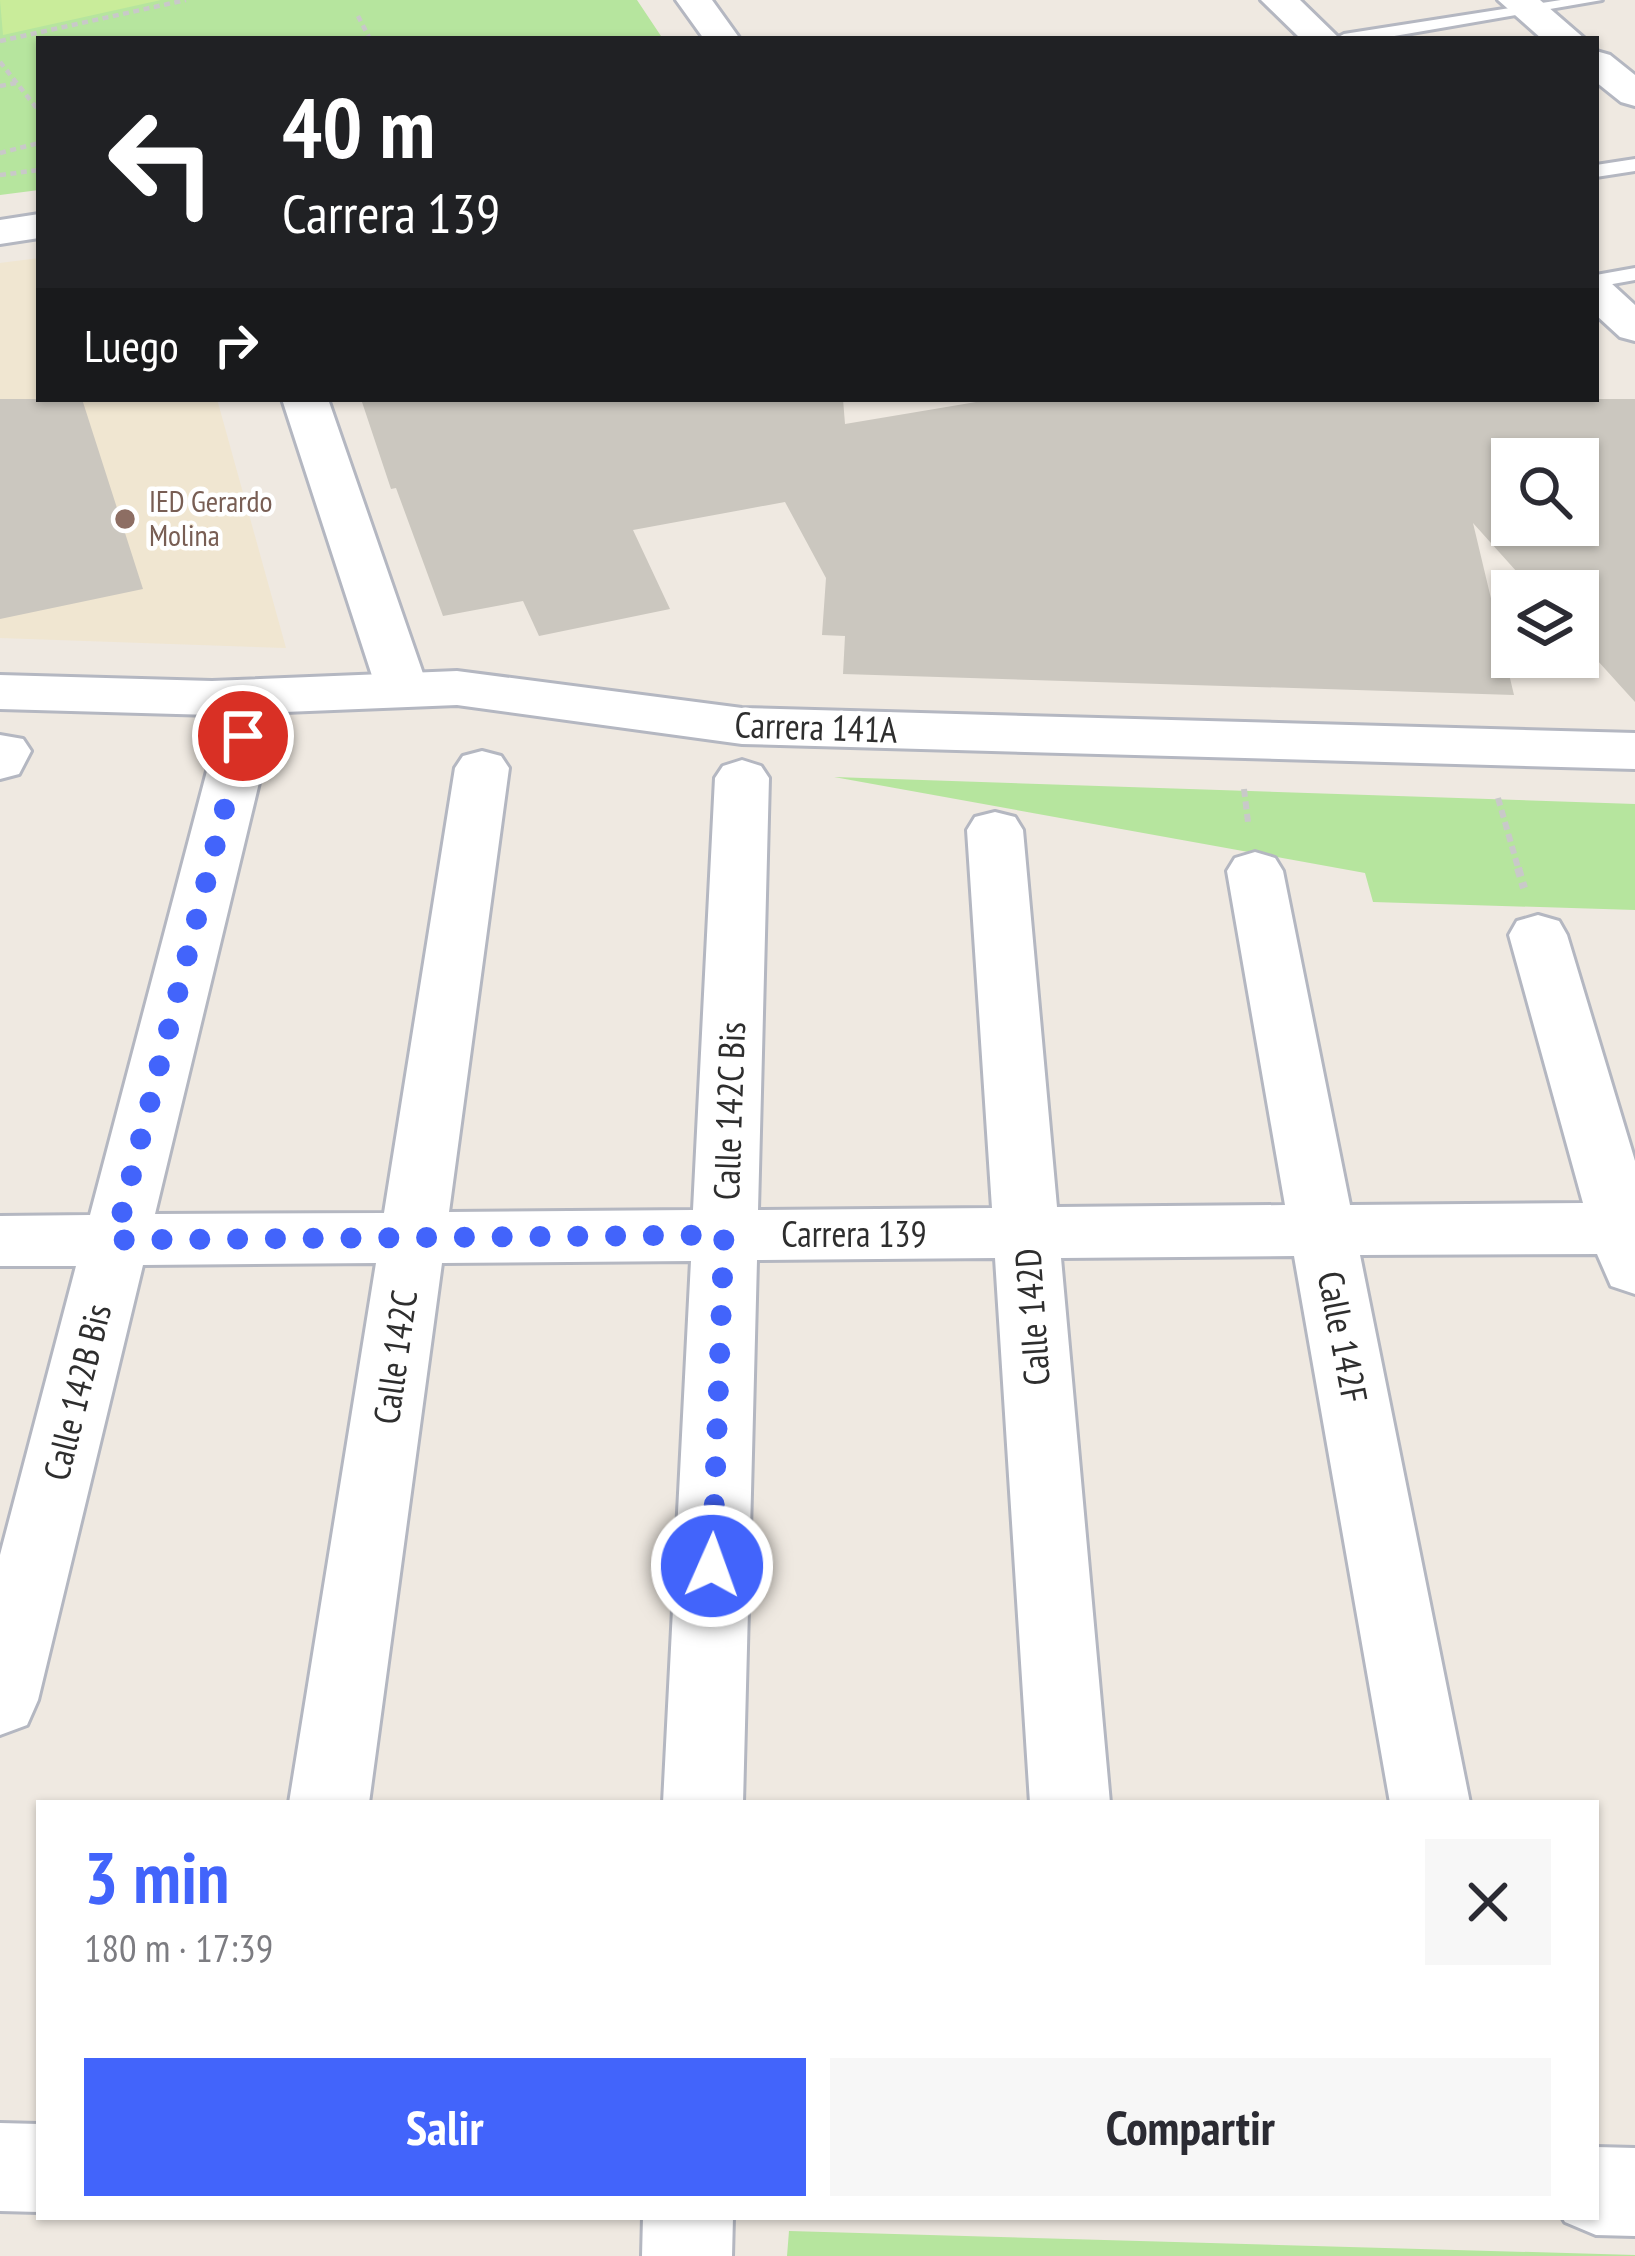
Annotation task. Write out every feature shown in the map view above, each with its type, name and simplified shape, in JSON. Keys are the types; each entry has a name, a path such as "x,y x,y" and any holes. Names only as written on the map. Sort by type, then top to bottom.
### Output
{"street":[{"path":"694,0 720,36"},
{"path":"1279,0 1319,36"},
{"path":"1523,5 1562,36"},
{"path":"0,232 36,226"},
{"path":"1599,295 1635,328"},
{"path":"306,402 402,688"},
{"name":"Carrera 141A","path":"0,692 212,698 402,688 514,693 742,726 1635,751"},
{"name":"Calle 142B Bis","path":"0,1700 243,736"},
{"name":"Calle 142C","path":"329,1800 482,768"},
{"name":"Calle 142C Bis","path":"703,1800 742,778"},
{"name":"Calle 142D","path":"994,830 1070,1800"},
{"name":"Calle 142F","path":"1255,871 1429,1800"},
{"path":"1538,935 1631,1242"},
{"name":"Carrera 139","path":"0,1240 1323,1231 1631,1242"},
{"path":"0,2167 36,2168"},
{"path":"1599,2191 1635,2192"},
{"path":"687,2256 688,2220"}],"lane":[{"path":"1360,36 1523,5 1594,0"},
{"path":"1599,171 1635,165"},
{"path":"1599,280 1635,274"}],"path":[{"path":"0,41 185,0"},
{"path":"358,16 368,36"},
{"path":"0,62 36,107"},
{"path":"0,86 16,82"},
{"path":"0,153 36,143"},
{"path":"0,175 36,170"},
{"path":"1237,741 1255,871"},
{"path":"1484,748 1538,935"}],"shaded area":[{"name":"IED Gerardo Molina","path":"36,258 36,402 218,402 286,648 0,638 0,263"}],"green space":[{"path":"0,0 637,0 661,36 36,36 36,190 0,195"},
{"path":"0,0 161,0 3,35"},
{"path":"834,777 1635,804 1635,910 1373,902 1365,873"},
{"path":"789,2231 1635,2255 1635,2256 787,2256"}],"building":[{"path":"0,399 83,402 143,589 0,619"},
{"path":"1635,399 1635,702 1599,662 1599,570 1515,570 1494,546 1599,546 1599,438 1491,438 1491,543 1473,523 1491,599 1491,678 1510,678 1514,695 843,674 845,636 822,635 826,578 785,502 633,530 670,609 539,636 523,601 443,616 396,488 391,489 362,402 843,402 845,424 976,402"}],"place":[{"name":"IED Gerardo Molina","path":"125,519"}],"route":[{"path":"243,736 115,1240 724,1235 712,1566"}]}
